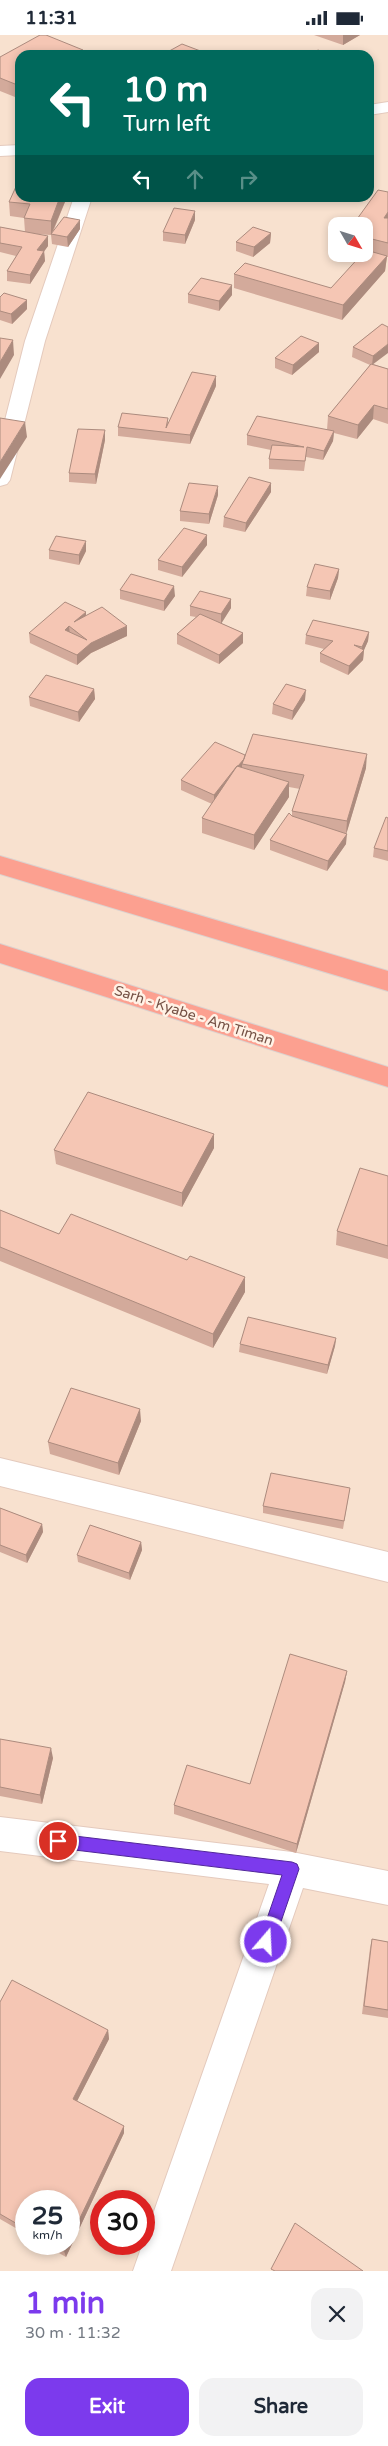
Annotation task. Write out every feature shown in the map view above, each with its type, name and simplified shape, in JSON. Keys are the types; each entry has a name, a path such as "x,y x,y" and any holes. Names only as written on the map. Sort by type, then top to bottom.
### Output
{"highway":[{"path":"0,865 388,981"},
{"name":"Sarh - Kyabe - Am Timan","path":"0,953 388,1077"}],"street":[{"path":"374,108 388,107"},
{"path":"0,151 15,150"},
{"path":"0,480 36,341 81,202"},
{"path":"0,1472 388,1567"},
{"path":"0,1834 292,1869 388,1888"},
{"path":"152,2271 292,1869"}],"shaded area":[{"path":"0,35 388,35 388,2271 0,2271"}],"building":[{"path":"40,35 46,35 83,50 15,50 15,84 0,78 0,57"},
{"path":"182,44 198,50 171,50"},
{"path":"15,189 15,202 58,202 51,221 24,218 30,204 9,202"},
{"path":"378,190 388,192 388,212 384,218 388,218 388,243 373,239 373,217 358,217 369,202 374,202 374,196"},
{"path":"174,208 195,211 185,235 163,232"},
{"path":"64,217 80,220 67,237 51,234"},
{"path":"0,227 48,236 37,250 44,251 30,275 7,271 22,247 0,243"},
{"path":"253,227 271,233 254,247 236,242"},
{"path":"373,252 387,256 343,305 234,274 245,263 331,288 354,263 372,263"},
{"path":"201,278 232,285 219,301 188,294"},
{"path":"4,293 27,300 11,314 0,311 0,297"},
{"path":"382,324 388,327 388,344 373,356 353,347"},
{"path":"301,336 319,343 293,365 275,358"},
{"path":"0,338 13,340 0,362"},
{"path":"371,364 388,369 388,409 374,405 358,425 328,416"},
{"path":"192,372 216,376 190,435 118,427 122,413 168,418 166,428"},
{"path":"257,416 334,431 324,451 307,447 305,461 269,459 272,445 304,447 247,435"},
{"path":"0,418 25,422 0,462"},
{"path":"78,429 105,430 95,474 69,473"},
{"path":"249,477 271,483 246,523 224,517"},
{"path":"189,483 218,486 209,514 180,511"},
{"path":"184,528 207,535 182,567 158,560"},
{"path":"56,536 86,541 79,555 49,550"},
{"path":"315,564 339,569 330,591 307,587"},
{"path":"131,574 174,586 164,601 120,590"},
{"path":"200,591 231,599 221,614 190,606"},
{"path":"65,602 86,612 74,622 102,607 127,626 91,643 77,655 29,633","holes":["69,626 87,640 65,630"]},
{"path":"200,614 243,633 219,655 177,634"},
{"path":"313,620 369,632 362,647 354,645 364,650 349,666 320,653 333,641 306,635"},
{"path":"46,675 94,689 78,712 29,697"},
{"path":"286,684 306,690 293,711 273,704"},
{"path":"253,734 367,754 347,821 292,811 304,775 242,764"},
{"path":"215,742 245,755 244,759 214,795 181,780"},
{"path":"237,766 289,782 254,835 202,818"},
{"path":"289,813 292,816 347,834 328,861 270,840"},
{"path":"386,817 388,818 388,851 374,848"},
{"path":"88,1092 214,1134 182,1193 54,1150"},
{"path":"360,1168 388,1176 388,1246 337,1231"},
{"path":"0,1210 59,1234 71,1214 187,1260 190,1256 245,1277 213,1334 0,1247"},
{"path":"248,1317 336,1338 328,1365 240,1344"},
{"path":"71,1388 140,1409 118,1463 48,1442"},
{"path":"271,1473 350,1488 344,1521 263,1506"},
{"path":"0,1508 42,1524 26,1555 0,1545"},
{"path":"90,1525 141,1542 129,1573 77,1555"},
{"path":"290,1654 347,1671 297,1844 174,1805 187,1765 250,1784"},
{"path":"0,1739 51,1748 40,1795 0,1787"},
{"path":"372,1939 388,1942 388,2010 364,2006"},
{"path":"12,1980 108,2030 73,2099 124,2126 93,2190 90,2190 90,2197 80,2218 80,2190 15,2190 15,2223 0,2214 0,2002"},
{"path":"295,2223 363,2271 275,2271 271,2269"}],"route":[{"path":"58,1841 292,1869 266,1942"}]}
